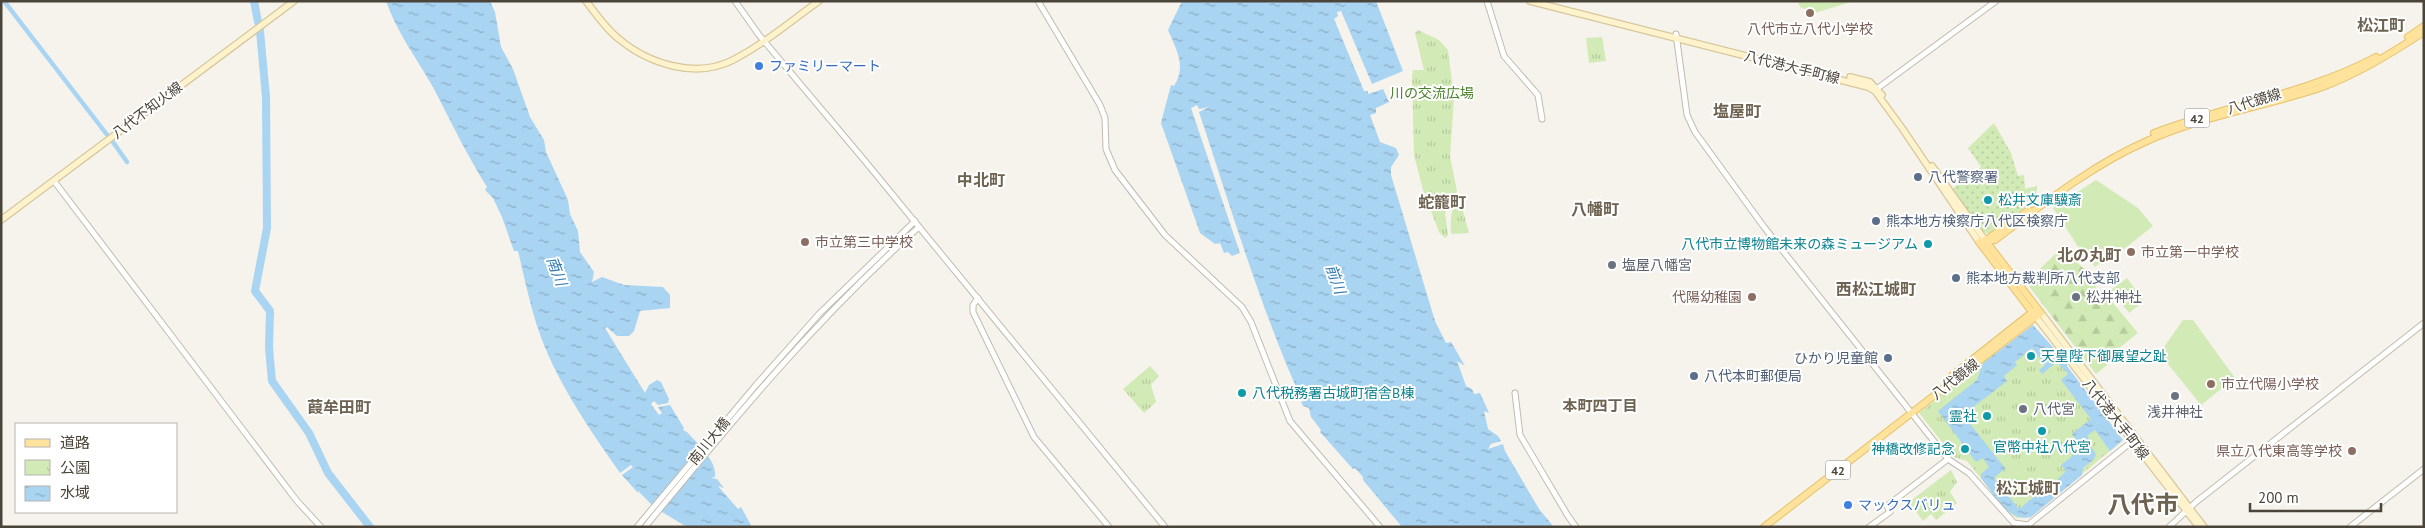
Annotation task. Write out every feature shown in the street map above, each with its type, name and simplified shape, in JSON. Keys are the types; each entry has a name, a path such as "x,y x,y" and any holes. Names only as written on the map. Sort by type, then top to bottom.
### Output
{"main road":[{"name":"八代不知火線","path":"1,220 294,1"},
{"path":"586,1 623,42 658,60 679,68 705,69 733,60 819,1"},
{"name":"八代港大手町線","path":"1530,1 1870,82 1878,88"},
{"name":"八代港大手町線","path":"1547,1 1868,87 1875,92 1902,128 1982,241"},
{"name":"八代鏡線","path":"1982,241 2102,159 2146,137 2186,121 2316,83 2342,73 2382,54 2424,26"},
{"name":"八代鏡線","path":"1982,241 1995,240 2101,165 2147,140 2188,125 2318,88 2361,70 2424,32"},
{"path":"1878,88 1982,241 2037,312"},
{"name":"八代港大手町線","path":"2037,312 2134,440 2204,527"},
{"name":"八代鏡線","path":"1764,527 2037,312"},
{"name":"八代港大手町線","path":"2188,509 2199,527"}],"street":[{"path":"735,1 764,40 915,221 1165,527"},
{"path":"1038,1 1100,105 1105,118 1106,149 1115,170 1165,235 1242,308 1256,334 1290,421 1380,527"},
{"path":"1487,1 1504,56 1538,95 1541,101 1542,118"},
{"path":"1878,88 1996,1"},
{"path":"1676,36 1687,115 1695,132 1758,219 1948,459 1969,473 2014,523 2029,526 2134,440"},
{"path":"54,181 291,493 320,527"},
{"name":"南川大橋","path":"645,527 780,357 835,297 915,221"},
{"path":"723,428 842,299 919,226"},
{"path":"978,298 973,305 973,312 1034,437 1109,527"},
{"path":"2169,527 2188,509 2424,323"},
{"path":"1515,393 1520,435 1576,527"},
{"name":"南川大橋","path":"638,526 723,428"},
{"path":"1869,527 1890,512 1887,506 1948,459"},
{"path":"2350,527 2424,468"}],"green space":[{"path":"1798,1 1854,1 1815,13 1800,7"},
{"name":"川の交流広場","path":"1418,30 1439,40 1448,50 1454,98 1450,157 1457,191 1445,213 1448,235 1445,238 1439,232 1423,190 1414,155 1412,77 1413,70 1424,70 1415,33"},
{"path":"1602,37 1606,61 1589,63 1586,38"},
{"path":"1994,123 2011,153 2018,176 2024,175 2025,189 2037,186 2036,200 1988,234 1982,231 1952,189 1981,167 1968,148"},
{"path":"2096,180 2138,208 2153,226 2124,249 2121,247 2095,267 2079,248 2053,208"},
{"path":"1460,200 1469,233 1451,234 1452,211"},
{"path":"2062,249 2093,277 2091,280 2100,293 2103,291 2138,333 2105,359 2108,364 2096,374 2025,281"},
{"path":"2127,278 2144,301 2129,313 2111,290"},
{"path":"2183,320 2193,320 2235,378 2201,405 2163,358 2164,347"},
{"path":"2033,325 2123,440 2030,517 2017,518 2009,513 1967,461 1954,457 1919,413"},
{"path":"1150,366 1159,376 1151,385 1156,402 1144,413 1123,389"},
{"path":"1951,470 1957,482 1950,492 1957,503 1936,520 1931,514 1923,521 1909,502"}],"water":[{"name":"南川","path":"386,1 490,1 495,12 501,47 513,69 530,117 544,140 546,152 568,200 570,214 578,231 580,252 594,272 592,282 602,277 624,285 663,287 670,295 670,308 640,311 634,331 629,336 617,336 607,327 605,328 645,393 649,385 657,380 661,382 669,399 668,403 658,405 654,401 651,404 659,415 662,413 658,407 670,405 684,428 683,430 696,441 710,458 715,471 715,477 711,478 717,479 724,488 718,486 738,509 741,507 752,527 687,527 662,512 659,506 655,508 638,491 638,493 622,475 633,467 631,465 620,473 584,421 553,365 537,326 518,251 514,251 493,198 485,190 487,187 434,89 402,35"},
{"name":"前川","path":"1182,1 1376,1 1403,71 1372,84 1341,11 1337,12 1338,16 1334,19 1364,91 1368,91 1368,94 1383,89 1389,102 1376,108 1376,113 1370,115 1380,142 1396,148 1399,155 1391,167 1391,175 1435,321 1446,343 1451,342 1465,366 1457,361 1466,386 1472,389 1474,394 1480,393 1489,413 1484,411 1488,429 1498,436 1501,441 1491,444 1488,449 1503,444 1505,451 1539,509 1554,527 1402,527 1363,480 1363,477 1355,468 1353,469 1320,432 1321,430 1311,417 1309,408 1303,406 1301,402 1305,400 1305,397 1300,396 1285,361 1246,255 1199,112 1209,107 1199,109 1197,105 1191,108 1240,253 1232,256 1228,252 1224,253 1220,243 1215,244 1200,233 1161,123 1171,85 1174,86 1180,71 1177,51 1168,30"},
{"path":"2033,325 2067,363 2067,366 2123,440 2110,451 2095,430 2087,436 2089,439 2087,441 2096,454 2094,459 2083,468 2082,475 2031,517 2015,516 1996,499 1981,478 1981,474 1989,467 1983,458 1976,462 1938,411 1977,380 1983,363","holes":["2032,348 2045,365 2039,370 2042,374 2057,362 2068,374 2061,380 2091,419 2072,434 2082,448 2061,465 2066,471 2043,495 2040,492 2019,509 1994,478 2005,468 1963,415 2007,381 2004,376 2017,365 2015,362"]}],"waterway":[{"path":"4,1 108,136"},
{"path":"254,1 258,22"},
{"path":"260,31 266,97 267,228 255,291 270,311 269,348 272,381 309,433 328,473 370,527"},
{"path":"113,142 127,162"}],"place":[{"name":"八代市立八代小学校","path":"1810,13"},
{"name":"ファミリーマート","path":"759,66"},
{"name":"八代警察署","path":"1918,177"},
{"name":"松井文庫驥斎","path":"1988,200"},
{"name":"熊本地方検察庁八代区検察庁","path":"1876,221"},
{"name":"市立第三中学校","path":"805,242"},
{"name":"八代市立博物館未来の森ミュージアム","path":"1928,244"},
{"name":"市立第一中学校","path":"2131,252"},
{"name":"塩屋八幡宮","path":"1612,265"},
{"name":"熊本地方裁判所八代支部","path":"1956,278"},
{"name":"代陽幼稚園","path":"1752,297"},
{"name":"松井神社","path":"2076,297"},
{"name":"天皇陛下御展望之趾","path":"2031,356"},
{"name":"ひかり児童館","path":"1888,358"},
{"name":"八代本町郵便局","path":"1694,376"},
{"name":"市立代陽小学校","path":"2211,384"},
{"name":"八代税務署古城町宿舎B棟","path":"1242,393"},
{"name":"浅井神社","path":"2175,396"},
{"name":"八代宮","path":"2023,409"},
{"name":"霊社","path":"1987,416"},
{"name":"官幣中社八代宮","path":"2042,431"},
{"name":"神橋改修記念","path":"1965,449"},
{"name":"県立八代東高等学校","path":"2352,451"},
{"name":"マックスバリュ","path":"1848,505"}],"district":[{"name":"松江町","path":"2381,25"},
{"name":"塩屋町","path":"1737,111"},
{"name":"中北町","path":"981,180"},
{"name":"蛇籠町","path":"1442,202"},
{"name":"八幡町","path":"1595,209"},
{"name":"北の丸町","path":"2089,255"},
{"name":"西松江城町","path":"1876,289"},
{"name":"本町四丁目","path":"1600,405"},
{"name":"葭牟田町","path":"339,407"},
{"name":"松江城町","path":"2028,488"},
{"name":"八代市","path":"2143,504"}]}
